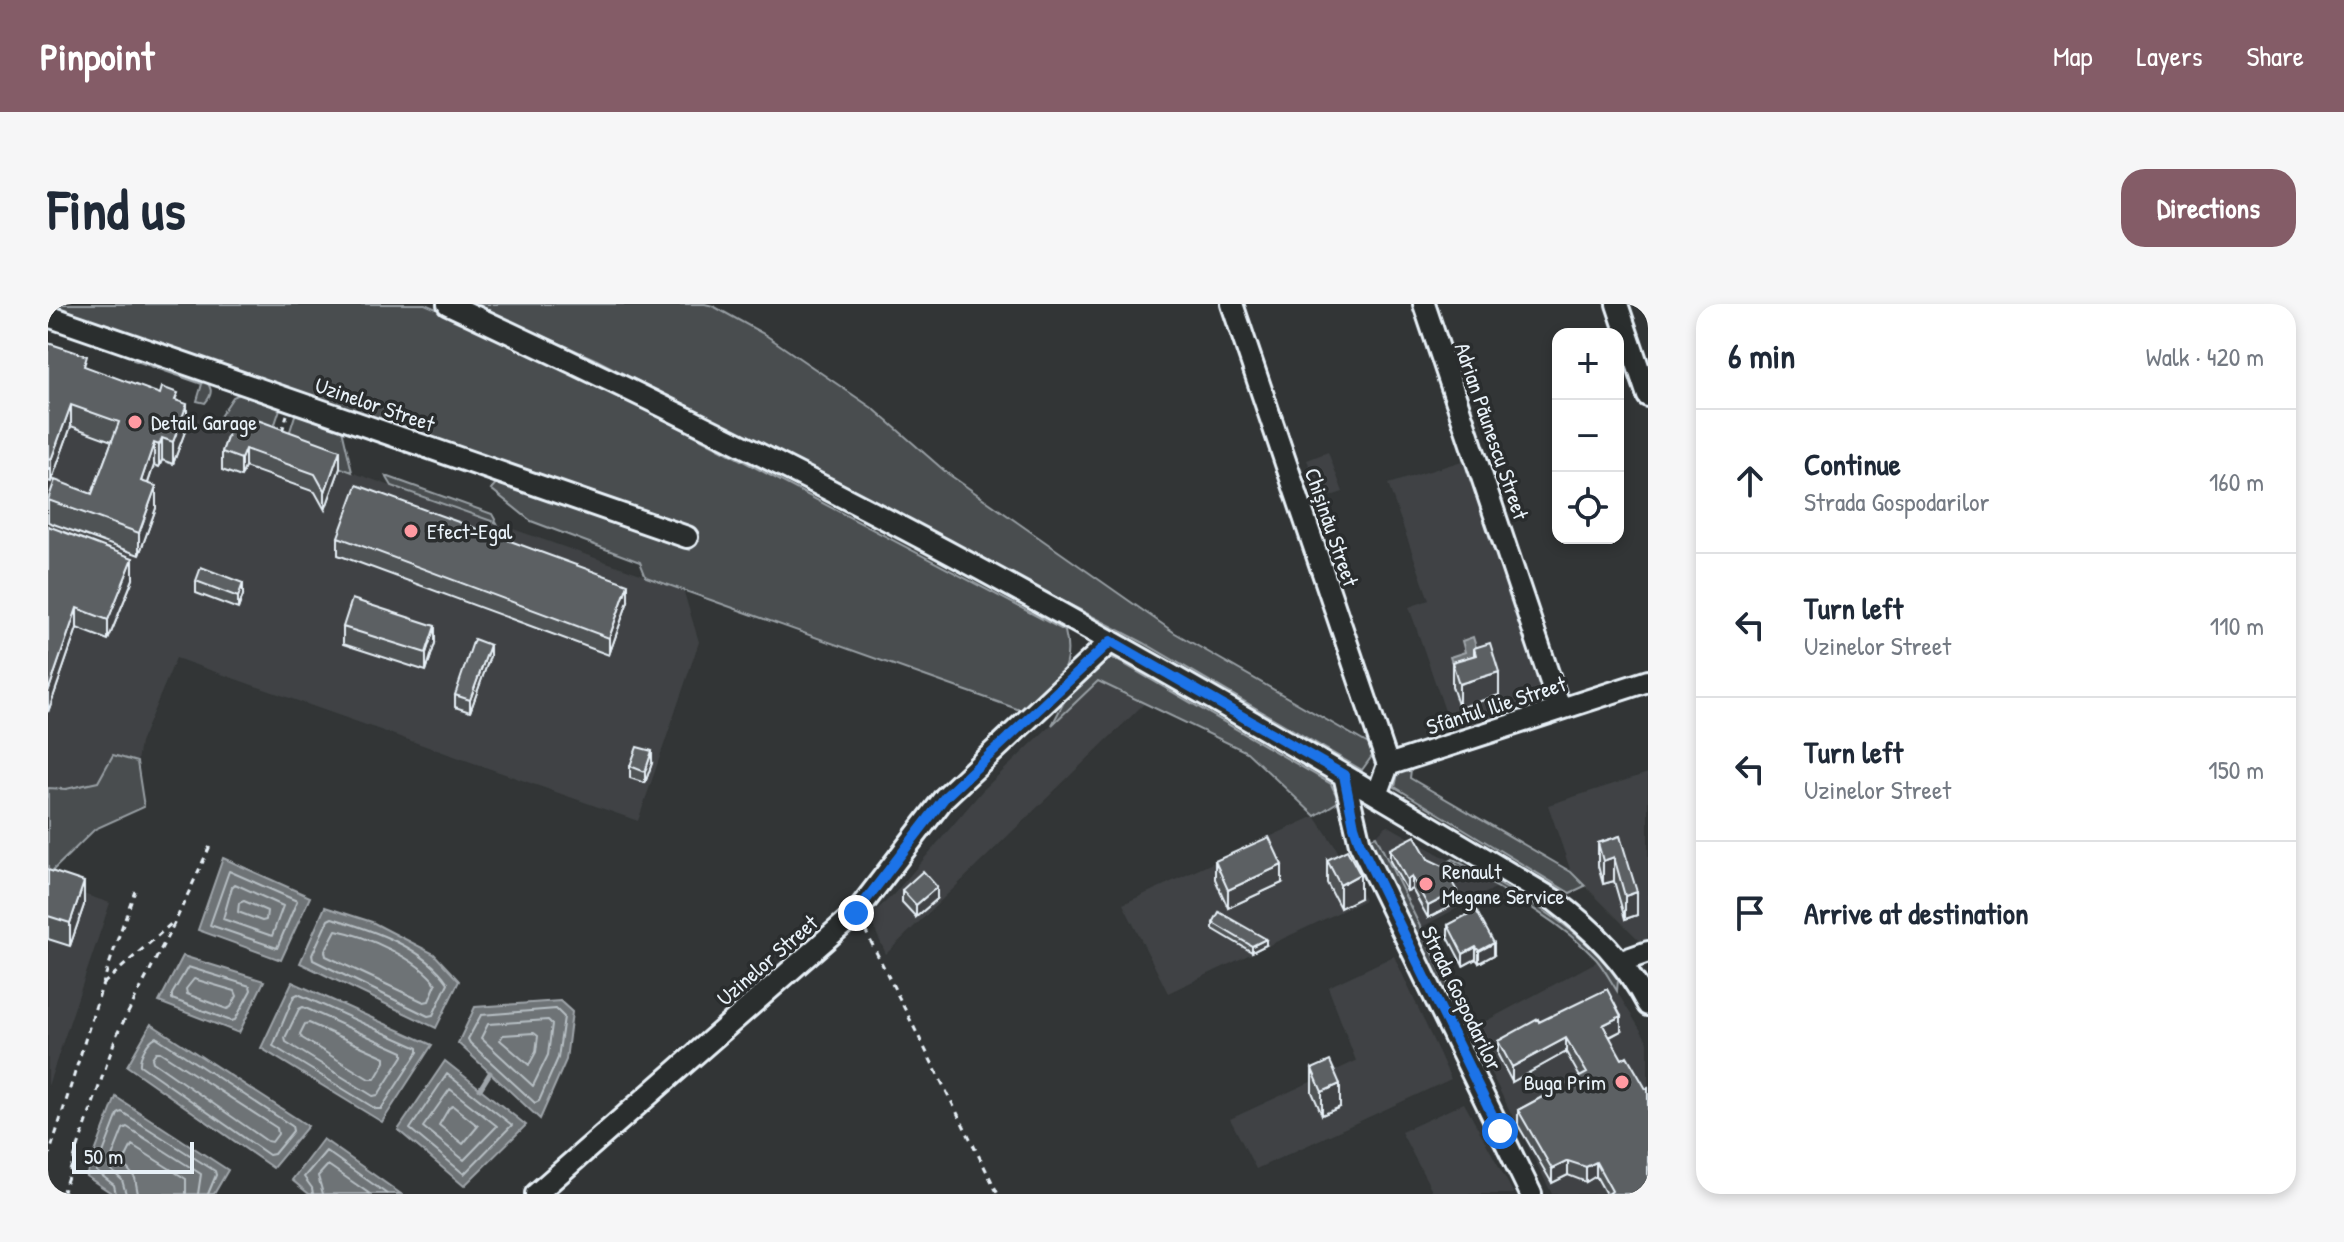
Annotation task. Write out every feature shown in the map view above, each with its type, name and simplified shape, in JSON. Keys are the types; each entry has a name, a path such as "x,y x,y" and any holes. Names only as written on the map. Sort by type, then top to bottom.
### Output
{"street":[{"path":"448,304 686,418 883,519 1111,641 1344,775 1554,900 1591,929 1622,961 1648,1005"},
{"name":"Chișinău Street","path":"1232,304 1388,765"},
{"name":"Adrian Păunescu Street","path":"1424,304 1560,709"},
{"path":"1617,304 1648,396"},
{"name":"Uzinelor Street","path":"48,316 687,537"},
{"name":"Uzinelor Street","path":"536,1194 856,913 945,797 1111,641"},
{"name":"Sfântul Ilie Street","path":"1388,765 1648,681"},
{"path":"1377,795 1388,765"},
{"name":"Strada Gospodarilor","path":"1344,775 1360,844 1531,1194"},
{"path":"1622,961 1648,952"}],"path":[{"path":"282,430 293,401"},
{"path":"62,1194 117,1034 210,846"},
{"path":"48,1158 135,891"},
{"path":"856,913 998,1194"},
{"path":"103,984 176,920"}],"shaded area":[{"path":"48,304 425,304 633,403 1065,631 1067,658 1064,668 1053,686 1023,711 646,577 640,562 531,521 491,489 497,482 690,550 697,532"},
{"path":"472,304 713,306 764,334 875,410 947,473 1175,633 1377,749 1362,770 1144,643 597,360"},
{"path":"135,354 202,378 211,390 210,396 205,403 197,401 202,384 133,360"},
{"path":"48,365 683,589 699,642 638,821 176,658 140,743 137,762 113,755 98,782 66,789 48,788"},
{"path":"242,393 281,406 269,442 215,424 233,397"},
{"path":"296,412 342,429 352,472 285,447"},
{"path":"1328,452 1343,492 1322,499 1307,460"},
{"path":"1465,460 1544,696 1540,705 1453,734 1409,607 1429,600 1388,484"},
{"path":"386,476 492,514 497,523 392,486"},
{"path":"1105,657 1124,664 1331,784 1339,801 1315,816 1247,752 1098,681 1052,725 1066,698"},
{"path":"1098,680 1145,703 886,954 869,917 893,895 982,791"},
{"path":"113,755 137,762 144,807 95,829 48,875 48,788 66,789 98,782"},
{"path":"1411,770 1410,778 1571,872 1585,886 1570,893 1395,787 1398,773"},
{"path":"1648,773 1648,941 1642,943 1571,872 1548,805"},
{"path":"1315,816 1365,900 1168,993 1123,904"},
{"path":"1387,825 1497,887 1420,928 1376,836"},
{"path":"1376,836 1483,1060 1476,1063 1366,840"},
{"path":"1453,859 1521,896 1564,925 1602,960 1618,980 1617,991 1596,959 1563,930 1527,905 1450,861"},
{"path":"48,882 110,903 48,1086"},
{"path":"1394,956 1451,1079 1256,1169 1230,1119 1356,1061 1328,987"},
{"path":"1598,961 1648,1042 1648,1194 1552,1194 1469,1030"},
{"path":"1464,1103 1514,1194 1434,1194 1401,1132"}],"water":[{"path":"1473,637 1479,657 1453,666 1450,657 1465,652 1462,641"},
{"path":"223,858 310,897 281,960 198,930"},
{"path":"325,907 372,922 434,954 459,981 436,1028 300,963"},
{"path":"183,956 264,981 239,1033 159,1002"},
{"path":"292,982 432,1045 382,1122 261,1048"},
{"path":"560,1001 572,1012 566,1060 540,1119 458,1043 475,1007"},
{"path":"151,1024 308,1126 273,1168 127,1066"},
{"path":"445,1061 526,1125 464,1186 398,1130"},
{"path":"116,1097 228,1170 214,1194 113,1194 86,1176"},
{"path":"323,1139 401,1194 309,1194 292,1180"}],"building":[{"path":"48,343 87,356 84,366 160,394 162,387 178,393 175,400 187,404 173,442 162,438 159,445 154,443 141,481 156,486 139,533 48,500 55,480 92,494 119,422 71,405 51,460 48,459"},
{"path":"252,418 340,450 325,492 315,474 245,449 241,459 222,452 233,421 249,427"},
{"path":"357,485 628,584 609,638 338,537"},
{"path":"48,526 133,558 108,620 77,608 48,692"},
{"path":"201,567 243,583 238,597 196,581"},
{"path":"352,599 435,626 426,653 343,627"},
{"path":"474,639 490,645 470,700 455,695"},
{"path":"1490,643 1499,672 1459,684 1452,662 1476,655 1474,648"},
{"path":"637,747 652,751 645,772 630,766"},
{"path":"1415,836 1428,859 1443,866 1457,891 1428,906 1412,877 1407,880 1390,849"},
{"path":"1620,836 1637,892 1625,896 1614,857 1603,861 1598,843"},
{"path":"1269,837 1282,865 1228,890 1215,861"},
{"path":"1347,850 1360,874 1340,885 1327,860"},
{"path":"48,870 84,882 70,923 48,916"},
{"path":"923,871 937,887 916,905 902,890"},
{"path":"1476,910 1494,943 1479,951 1476,947 1463,954 1448,925"},
{"path":"1219,912 1266,939 1252,946 1213,923"},
{"path":"1607,989 1621,1016 1603,1025 1622,1059 1627,1056 1648,1088 1648,1194 1608,1194 1612,1191 1596,1162 1586,1167 1568,1161 1552,1169 1518,1110 1587,1073 1566,1038 1512,1067 1498,1041 1538,1019 1539,1022"},
{"path":"1330,1061 1340,1084 1322,1092 1312,1069"}],"waterway":[{"path":"480,1089 490,1073"}],"place":[{"name":"Detail Garage","path":"135,422"},
{"name":"Efect-Egal","path":"411,531"},
{"name":"Renault Megane Service","path":"1426,884"},
{"name":"Buga Prim","path":"1622,1082"}],"route":[{"path":"856,913 945,797 1111,641 1344,775 1360,844 1500,1131"}]}
